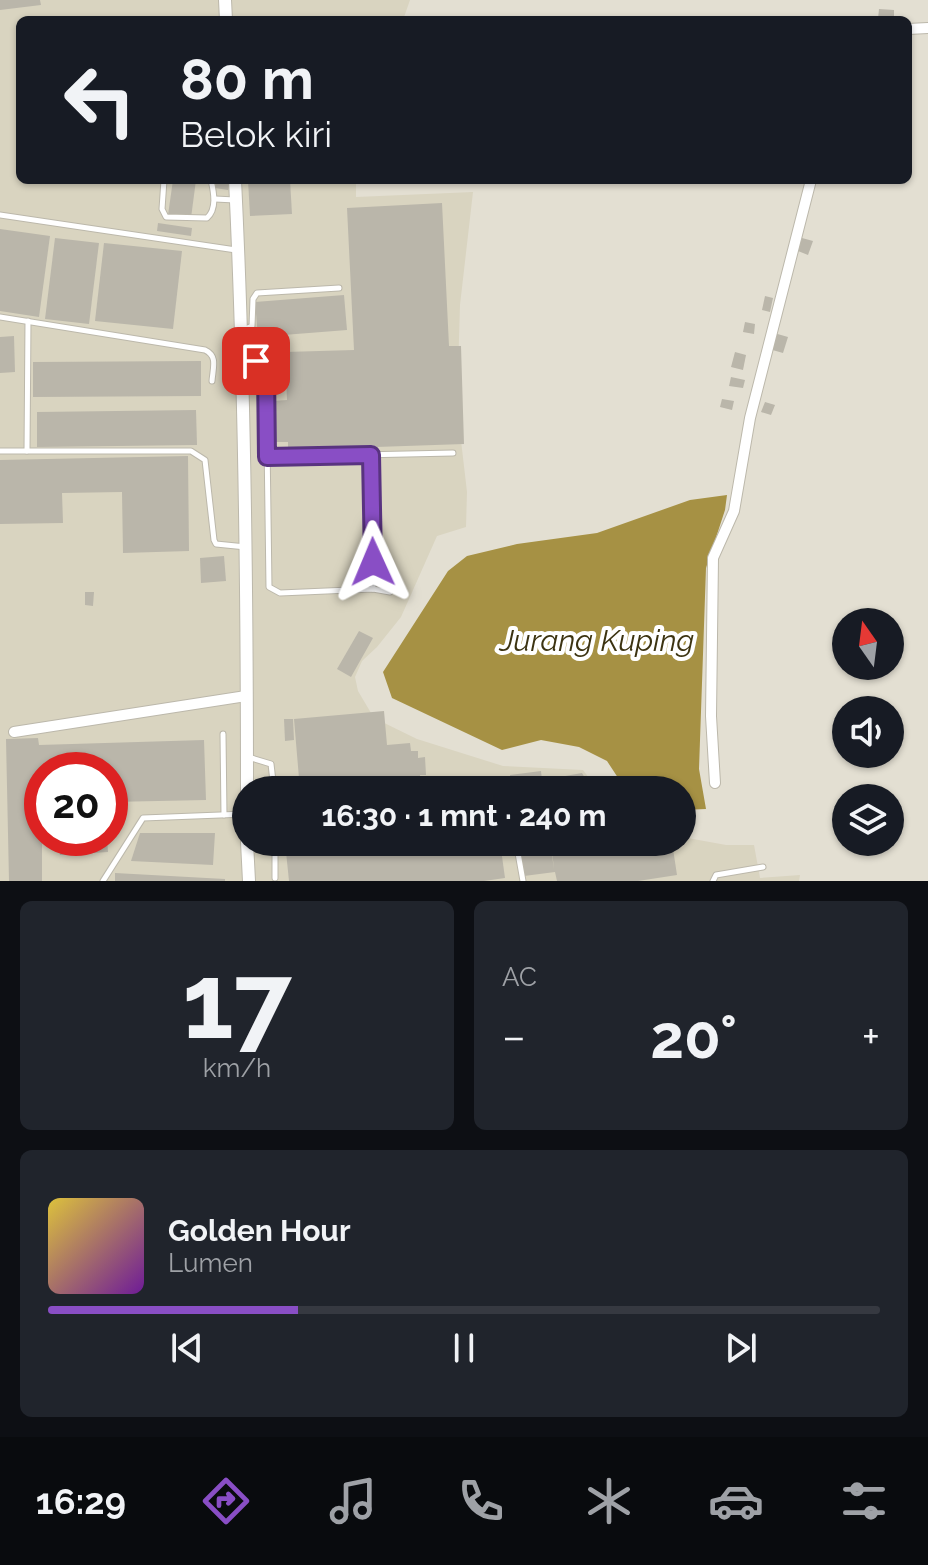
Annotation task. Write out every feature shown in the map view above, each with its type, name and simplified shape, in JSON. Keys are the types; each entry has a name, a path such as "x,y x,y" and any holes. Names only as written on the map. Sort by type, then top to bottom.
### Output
{"street":[{"path":"235,184 243,330 247,776"},
{"path":"715,783 711,716 713,558 734,511 750,418 810,184"},
{"path":"14,732 246,696"},
{"path":"248,856 249,881"}],"lane":[{"path":"164,184 162,209 166,217 207,218 215,199 212,184"},
{"path":"215,199 236,200"},
{"path":"0,215 238,251"},
{"path":"243,330 252,326 253,299 257,293 339,288"},
{"path":"0,317 205,350 214,359 212,381"},
{"path":"27,451 28,321"},
{"path":"243,361 256,361 266,369 269,587 280,593 373,589 390,592"},
{"path":"0,451 191,451 205,460 216,544 246,547"},
{"path":"267,457 453,453"},
{"path":"371,455 373,589"},
{"path":"223,734 224,815"},
{"path":"247,756 271,764 272,776"},
{"path":"103,881 143,818 232,815"},
{"path":"275,856 275,878"},
{"path":"519,856 523,881"},
{"path":"713,881 716,875 763,867"}],"shaded area":[{"path":"0,0 410,0 404,16 16,16 16,184 356,184 356,197 473,192 460,305 457,406 467,492 466,527 437,536 401,617 362,661 355,677 358,691 374,718 417,739 503,766 583,770 588,776 232,776 232,856 696,856 696,840 726,845 754,845 760,878 800,875 799,881 0,881"}],"water":[{"name":"Jurang Kuping","path":"727,495 706,568 699,769 706,809 696,809 696,776 617,776 607,761 579,747 541,740 502,750 392,698 383,672 448,571 467,556 517,544 597,533 690,500"}],"building":[{"path":"0,0 40,0 41,5 0,10"},
{"path":"879,9 894,10 894,16 878,16"},
{"path":"172,184 195,184 191,218 168,215"},
{"path":"216,184 229,184 228,190 215,188"},
{"path":"248,184 290,184 292,214 250,216"},
{"path":"442,203 449,346 461,346 464,444 288,450 288,442 274,442 273,401 287,400 285,352 354,350 347,208"},
{"path":"158,223 192,228 191,236 157,231"},
{"path":"0,229 50,236 39,317 0,311"},
{"path":"55,238 99,243 89,324 45,319"},
{"path":"802,238 813,241 808,255 798,251"},
{"path":"104,243 182,251 173,329 95,321"},
{"path":"344,295 347,330 258,337 255,302"},
{"path":"765,296 773,298 770,312 762,310"},
{"path":"745,322 755,324 754,334 743,332"},
{"path":"774,333 788,337 783,353 769,349"},
{"path":"14,336 15,372 0,373 0,337"},
{"path":"735,352 746,355 743,370 731,367"},
{"path":"201,361 201,396 33,397 33,362"},
{"path":"731,377 745,380 743,388 729,386"},
{"path":"722,399 734,401 732,410 720,407"},
{"path":"765,402 775,405 771,415 761,412"},
{"path":"196,410 197,445 37,447 37,412"},
{"path":"188,456 189,551 123,553 122,492 62,493 63,523 0,524 0,460"},
{"path":"224,556 226,581 201,583 200,558"},
{"path":"85,592 94,592 93,606 85,605"},
{"path":"359,631 373,638 351,677 337,669"},
{"path":"384,711 387,745 410,743 411,751 418,751 418,758 425,757 426,775 299,776 294,719"},
{"path":"284,719 293,719 294,740 285,741"},
{"path":"38,738 39,745 204,740 206,800 128,802 128,752 24,752 24,856 42,856 42,881 9,881 6,739"},
{"path":"541,771 542,776 510,776"},
{"path":"140,833 215,833 213,865 131,861"},
{"path":"286,856 502,856 505,878 484,881 289,881"},
{"path":"521,856 552,856 554,869 553,856 674,856 677,875 638,881 557,881 555,872 524,876"},
{"path":"115,873 225,879 225,881 115,881"}],"route":[{"path":"256,361 266,369 267,457 371,455 373,562"}]}
